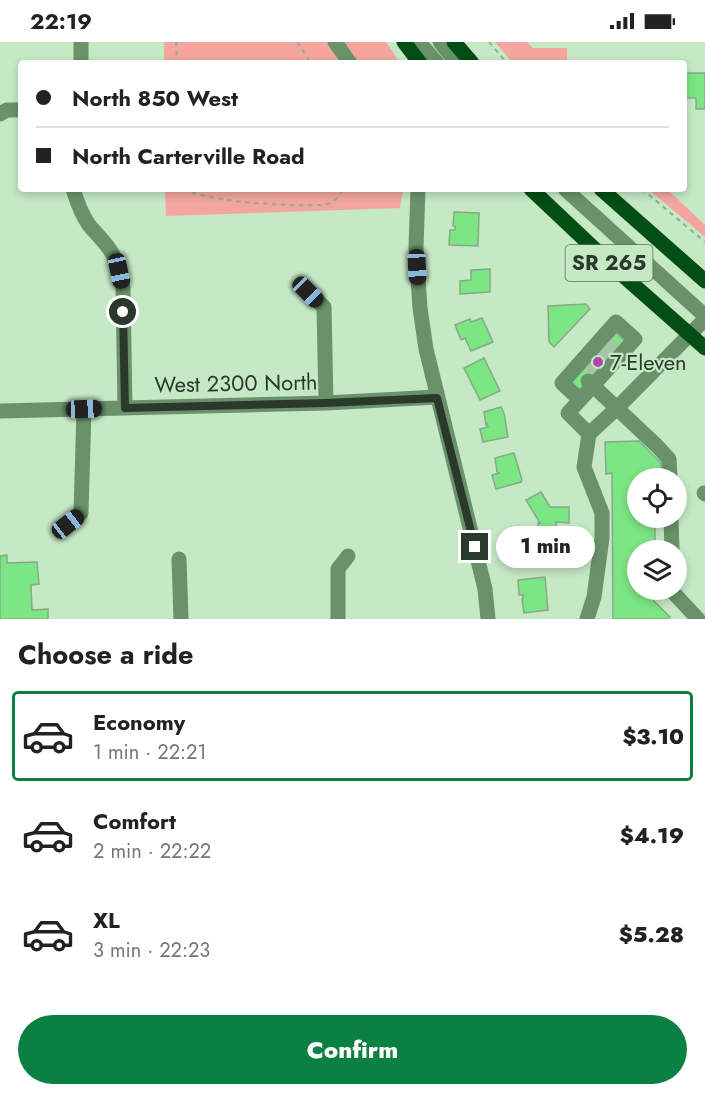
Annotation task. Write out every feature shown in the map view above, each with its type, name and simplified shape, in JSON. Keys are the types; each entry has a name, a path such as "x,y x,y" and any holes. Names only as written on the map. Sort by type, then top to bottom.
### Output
{"main road":[{"path":"404,42 418,60"},
{"path":"454,42 469,60"},
{"name":"SR 265","path":"534,192 705,348"},
{"name":"SR 265","path":"604,192 705,281"}],"street":[{"path":"81,42 81,60"},
{"path":"335,42 348,60"},
{"path":"419,42 433,60"},
{"path":"435,60 438,42"},
{"path":"438,42 454,60"},
{"path":"0,114 8,110 18,110"},
{"path":"75,192 82,212 112,254 123,288 125,408"},
{"path":"418,192 416,247 420,308 426,349 485,589 488,619"},
{"path":"568,192 705,317 690,335 589,434 584,467 602,513 602,538 594,597 587,619"},
{"path":"582,192 705,304"},
{"path":"308,292 324,307 326,403"},
{"path":"597,362 617,408 669,459 669,468"},
{"path":"589,434 568,413 580,400 597,362"},
{"path":"580,400 562,383 597,362"},
{"name":"West 2300 North","path":"0,411 437,398"},
{"path":"68,524 81,513 84,409"},
{"path":"338,619 338,569 348,556"},
{"path":"179,559 181,619"},
{"path":"680,600 698,619"}],"path":[{"path":"176,42 177,60"},
{"path":"297,42 309,60"},
{"path":"489,42 504,60"},
{"path":"189,192 210,198 263,204 309,205 331,203 342,192"},
{"path":"646,192 705,242"}],"shaded area":[{"path":"164,42 386,42 398,60 164,60"},
{"path":"495,42 527,42 533,48 567,48 567,60 510,60"},
{"path":"165,192 403,192 400,208 166,216"},
{"path":"652,192 670,192 705,225 705,237"}],"building":[{"path":"687,73 705,73 705,109 696,109 696,98 687,98"},
{"path":"454,212 479,213 478,246 449,245 450,230 455,230"},
{"path":"490,269 490,292 460,294 460,281 471,280 471,270"},
{"path":"586,304 590,309 554,347 549,342 548,306"},
{"path":"482,318 493,342 471,351 465,338 461,340 455,325 470,319 471,322"},
{"name":"7-Eleven","path":"616,333 625,341 580,390 571,382"},
{"path":"484,358 500,391 480,400 464,368"},
{"path":"501,407 508,437 483,442 480,429 488,427 484,412"},
{"path":"639,441 661,463 661,468 627,468 627,528 655,528 655,540 627,540 627,600 654,600 670,617 668,619 613,619 612,473 606,474 605,442"},
{"path":"514,453 521,482 496,489 492,475 499,473 495,458"},
{"path":"541,492 550,507 569,507 569,523 556,522 556,544 538,544 538,523 540,523 526,500"},
{"path":"7,555 7,563 37,562 39,584 31,585 32,610 48,609 48,619 0,619 0,556"},
{"path":"545,577 548,610 524,613 523,595 519,595 518,580"}],"tunnel":[{"path":"607,343 615,351"},
{"path":"598,353 607,361"},
{"path":"589,363 597,371"}],"place":[{"name":"7-Eleven","path":"598,362"}],"route":[{"path":"123,312 125,408 437,398 475,547"}]}
